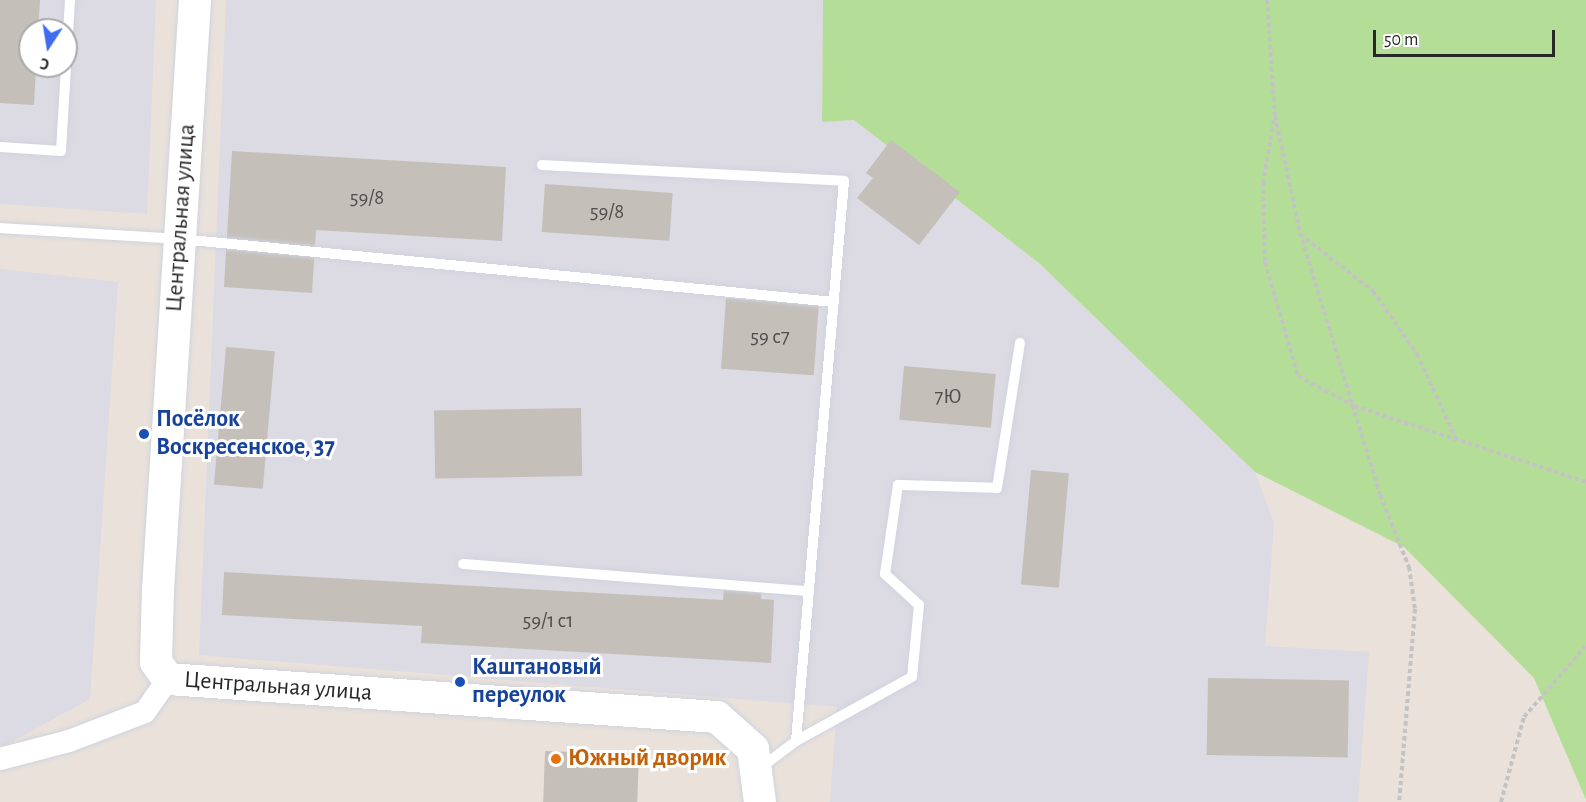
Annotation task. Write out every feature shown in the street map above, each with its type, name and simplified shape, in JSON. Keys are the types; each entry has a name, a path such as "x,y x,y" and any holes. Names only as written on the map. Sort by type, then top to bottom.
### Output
{"main road":[{"name":"Центральная улица","path":"195,0 156,662 168,679 679,711 717,717 753,749 759,769 760,802"}],"street":[{"path":"0,759 69,741 145,712 168,679"}],"lane":[{"path":"0,147 61,151 70,0"},
{"path":"542,165 844,181 796,741"},
{"path":"0,228 180,239 834,302"},
{"path":"759,769 796,741 912,677 919,605 885,574 898,485 997,488 1020,343"},
{"path":"463,564 809,591"}],"path":[{"path":"1267,0 1275,116 1300,233 1354,406 1408,567 1415,609 1399,802"},
{"path":"1275,116 1263,182 1265,262 1282,332 1298,376 1354,406 1586,482"},
{"path":"1300,233 1373,291 1417,354 1456,439"},
{"path":"1501,802 1524,717 1586,646"}],"shaded area":[{"path":"0,0 156,0 147,214 0,204"},
{"path":"226,0 823,0 822,122 854,120 1039,263 1255,472 1274,523 1265,646 1369,652 1358,802 830,802 837,707 199,655"},
{"path":"0,269 118,282 90,699 6,745 0,745"}],"green space":[{"path":"823,0 1586,0 1586,800 1534,678 1404,547 1255,472 1039,263 854,120 822,122"}],"building":[{"path":"0,0 40,0 39,18 18,18 18,78 35,78 34,105 0,103"},
{"path":"891,140 960,192 919,245 857,198 873,178 866,173"},
{"path":"232,151 506,167 502,241 316,230 312,293 224,287"},
{"path":"545,184 673,193 669,241 542,232"},
{"path":"726,298 819,304 814,375 721,369"},
{"path":"226,347 275,351 263,489 214,484"},
{"path":"904,366 996,374 991,428 899,420"},
{"path":"581,408 582,476 435,479 434,411"},
{"path":"1031,470 1069,473 1059,588 1021,585"},
{"path":"224,572 723,600 724,586 762,589 761,599 774,600 771,663 421,643 422,626 222,615"},
{"path":"1208,678 1349,680 1348,757 1207,755"},
{"path":"545,751 639,754 637,802 543,802"}],"place":[{"name":"Посёлок Воскресенское, 37","path":"144,434"},
{"name":"Каштановый переулок","path":"460,682"},
{"name":"Южный дворик","path":"556,759"}]}
